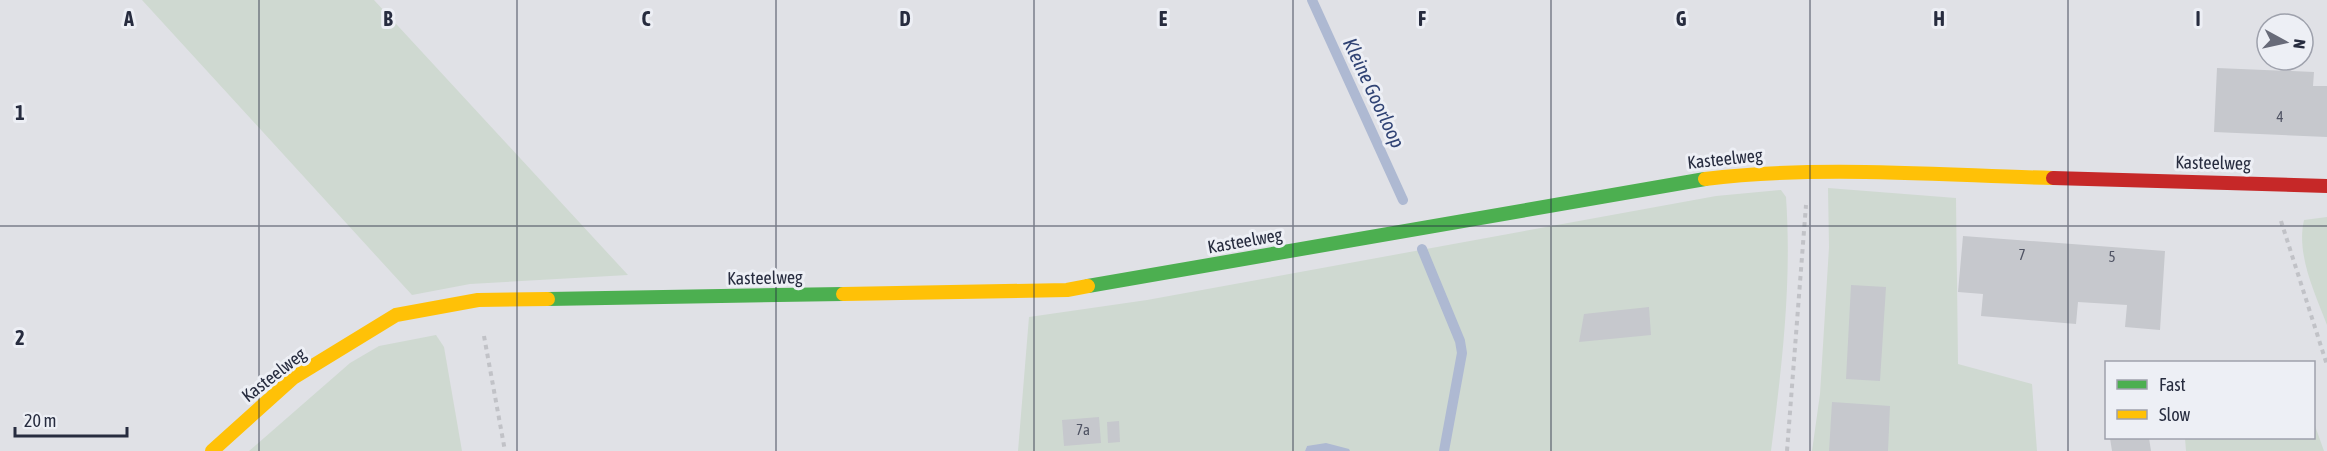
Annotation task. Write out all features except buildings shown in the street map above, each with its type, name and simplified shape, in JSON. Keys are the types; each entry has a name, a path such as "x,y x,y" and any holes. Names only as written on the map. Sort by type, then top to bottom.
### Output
{"street":[{"name":"Kasteelweg","path":"212,451 293,378 396,315 478,300 1067,291 1694,180 1761,172 1809,171 2327,186"}],"path":[{"path":"1787,451 1809,171"},
{"path":"2268,183 2327,365"},
{"path":"478,300 505,451"}],"shaded area":[{"path":"142,0 374,0 628,275 470,284 412,295"},
{"path":"1828,188 1956,198 1958,364 2032,384 2037,451 1812,451 1820,394 1829,247"},
{"path":"1781,190 1786,197 1788,229 1787,293 1771,451 1350,451 1307,446 1305,451 1018,451 1029,317 1147,300 1716,196"},
{"path":"2327,217 2327,325 2308,274 2302,233 2304,220"},
{"path":"436,335 444,347 462,451 249,451 350,363 379,346"},
{"path":"2315,426 2324,451 2186,451 2185,439 2315,439"}],"water":[{"path":"1326,443 1350,451 1305,451 1307,446"}],"waterway":[{"name":"Kleine Goorloop","path":"1312,0 1403,200"},
{"name":"Kleine Goorloop","path":"1422,249 1460,341 1462,353 1444,451"}],"traffic: fast":[{"path":"1088,286 1705,179"},
{"path":"548,299 843,294"}],"traffic: slow":[{"path":"1705,179 1835,172 2053,178"},
{"path":"843,294 1067,290 1088,286"},
{"path":"212,451 293,378 396,315 478,300 548,299"}],"traffic: jam":[{"path":"2053,178 2327,186"}]}
